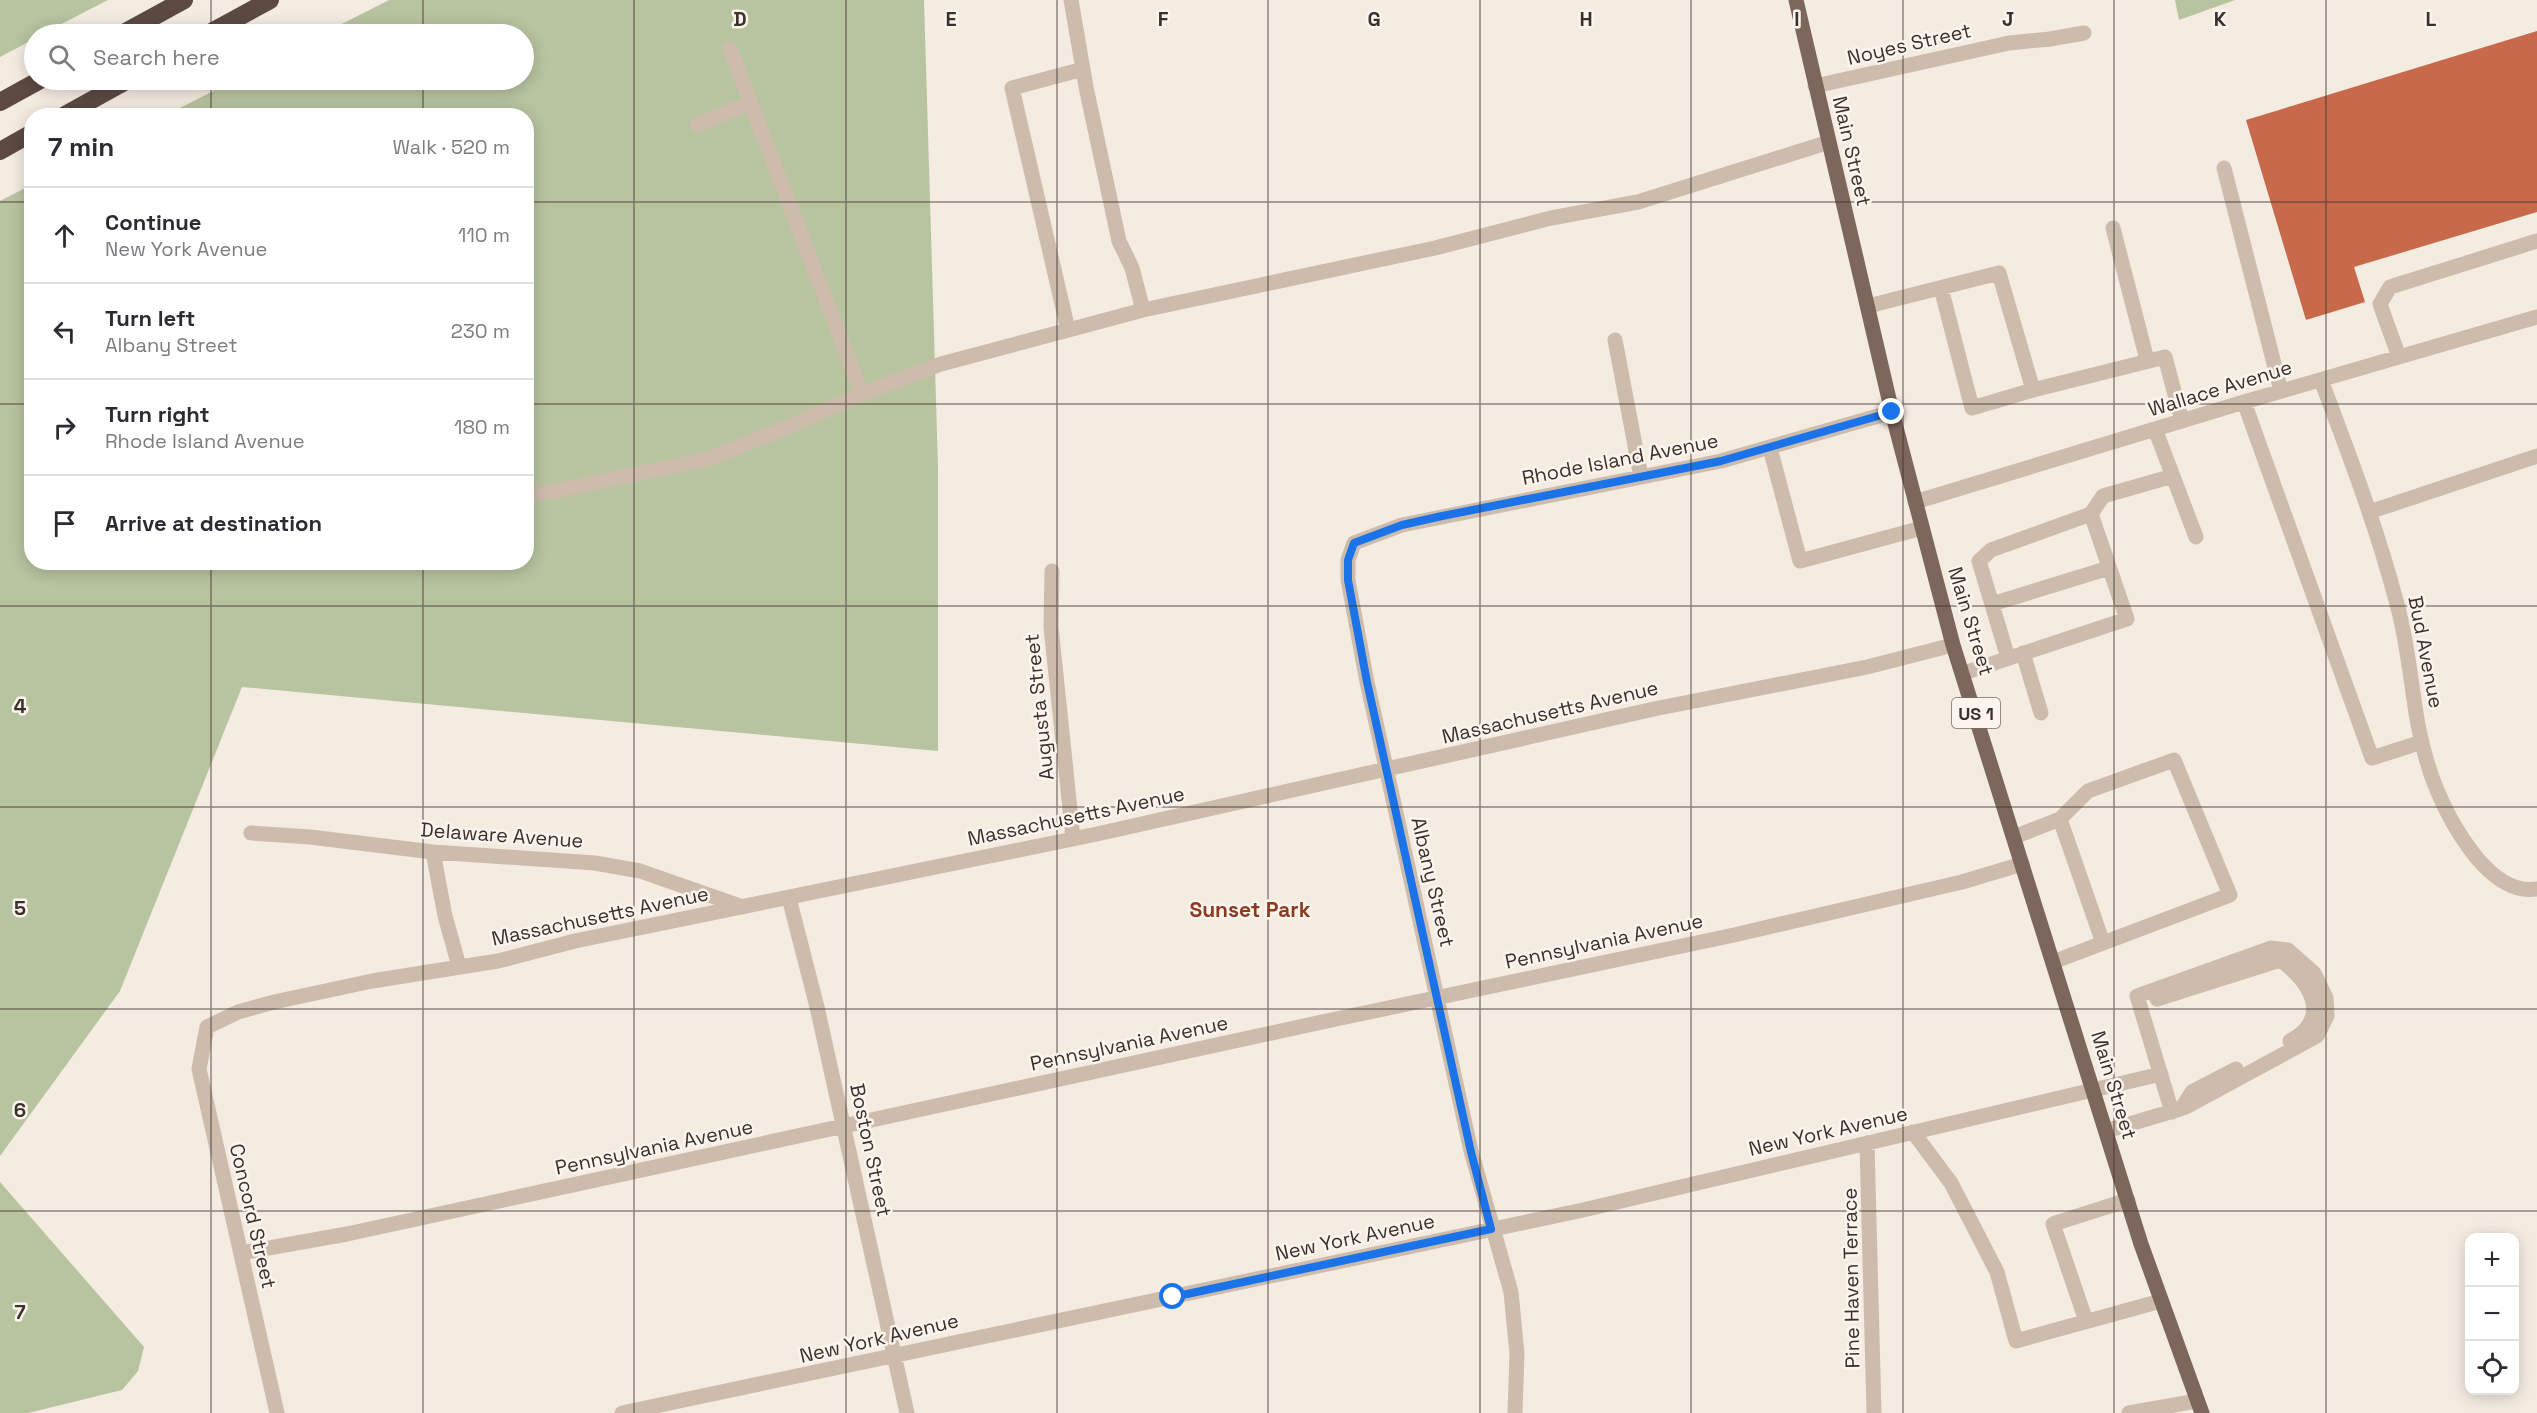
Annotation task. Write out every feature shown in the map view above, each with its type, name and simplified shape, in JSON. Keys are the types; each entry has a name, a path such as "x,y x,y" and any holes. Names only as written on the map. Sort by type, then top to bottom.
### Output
{"highway":[{"path":"140,24 184,0"},
{"path":"226,24 270,0"},
{"path":"0,102 24,89"},
{"path":"77,108 110,90"},
{"path":"0,151 24,138"}],"main road":[{"name":"Main Street","path":"1796,0 1892,412 1953,645 1964,673 2128,1200 2161,1301 2200,1407"}],"street":[{"path":"1071,0 1119,241 1132,268 1143,310"},
{"name":"Noyes Street","path":"1815,86 2009,43 2084,33"},
{"path":"730,49 862,394"},
{"path":"1068,330 1012,88 1083,69"},
{"path":"697,125 750,103"},
{"path":"534,495 708,459 862,394 941,364 1143,310 1424,251 1551,218 1638,202 1829,142"},
{"path":"2224,168 2281,391"},
{"path":"2113,228 2147,360"},
{"path":"2399,357 2380,304 2390,286 2537,241"},
{"path":"1868,306 1999,273 2033,390"},
{"path":"1941,288 1971,408 2164,357 2182,421"},
{"name":"Wallace Avenue","path":"1915,502 2244,402 2537,317"},
{"path":"1615,340 1641,477"},
{"name":"Bud Avenue","path":"2321,380 2369,512 2402,625 2422,742 2435,789 2470,849 2485,868 2504,883 2528,890 2537,889"},
{"path":"2244,402 2372,758 2422,742"},
{"name":"Rhode Island Avenue","path":"1354,543 1402,525 1442,516 1721,461 1892,412"},
{"path":"2155,429 2196,537"},
{"path":"1770,448 1800,561 1922,528"},
{"path":"2369,512 2537,456"},
{"path":"2008,658 1979,561 1991,550 2091,514 2103,496 2173,476"},
{"path":"1964,673 2127,619 2091,514"},
{"name":"Albany Street","path":"1354,543 1348,560 1348,580 1386,770 1471,1152 1491,1229 1511,1292 1517,1354 1515,1413"},
{"path":"1992,604 2109,568"},
{"name":"Augusta Street","path":"1052,571 1051,627 1073,838"},
{"name":"Massachusetts Avenue","path":"207,1027 238,1012 274,1002 372,981 498,961 575,941 1073,838 1654,709 1867,667 1953,645"},
{"path":"2023,653 2041,713"},
{"path":"2014,837 2060,819 2088,791 2174,760 2230,895 2053,962"},
{"path":"2060,819 2103,943"},
{"name":"Delaware Avenue","path":"251,833 310,837 433,852 606,865 640,871 743,907"},
{"path":"433,852 445,916 459,966"},
{"name":"Pennsylvania Avenue","path":"242,1253 347,1234 764,1145 844,1125 942,1106 1791,922 1962,882 2022,864"},
{"name":"Boston Street","path":"789,898 803,945 907,1413"},
{"path":"2106,1131 2176,1111 2317,1036 2327,1016 2326,998 2314,973 2288,950 2271,948 2137,996 2161,1074 2176,1111"},
{"name":"Concord Street","path":"207,1027 200,1069 202,1089 242,1253 277,1413"},
{"name":"New York Avenue","path":"622,1413 1583,1210 2161,1074"},
{"path":"1913,1132 1951,1183 1997,1272 2016,1341 2161,1301"},
{"name":"Pine Haven Terrace","path":"1867,1143 1872,1243 1874,1413"},
{"path":"2086,1321 2053,1224 2128,1200"},
{"path":"2128,1413 2200,1407"}],"green space":[{"path":"0,0 108,0 61,24 24,24 24,44 0,57"},
{"path":"389,0 924,0 938,467 938,751 242,687 120,991 0,1156 0,201 24,189 24,570 534,570 534,108 180,108 215,90 534,90 534,24 342,24"},
{"path":"2175,0 2235,0 2179,20"},
{"path":"0,1182 144,1347 138,1371 122,1390 28,1413 0,1413"}],"building":[{"path":"2537,31 2537,212 2354,267 2365,302 2306,320 2246,120"}],"district":[{"name":"Sunset Park","path":"1250,909"}],"route":[{"path":"1173,1297 1491,1229 1471,1152 1367,682 1348,580 1348,560 1354,543 1402,525 1442,516 1721,461 1892,412"}]}
